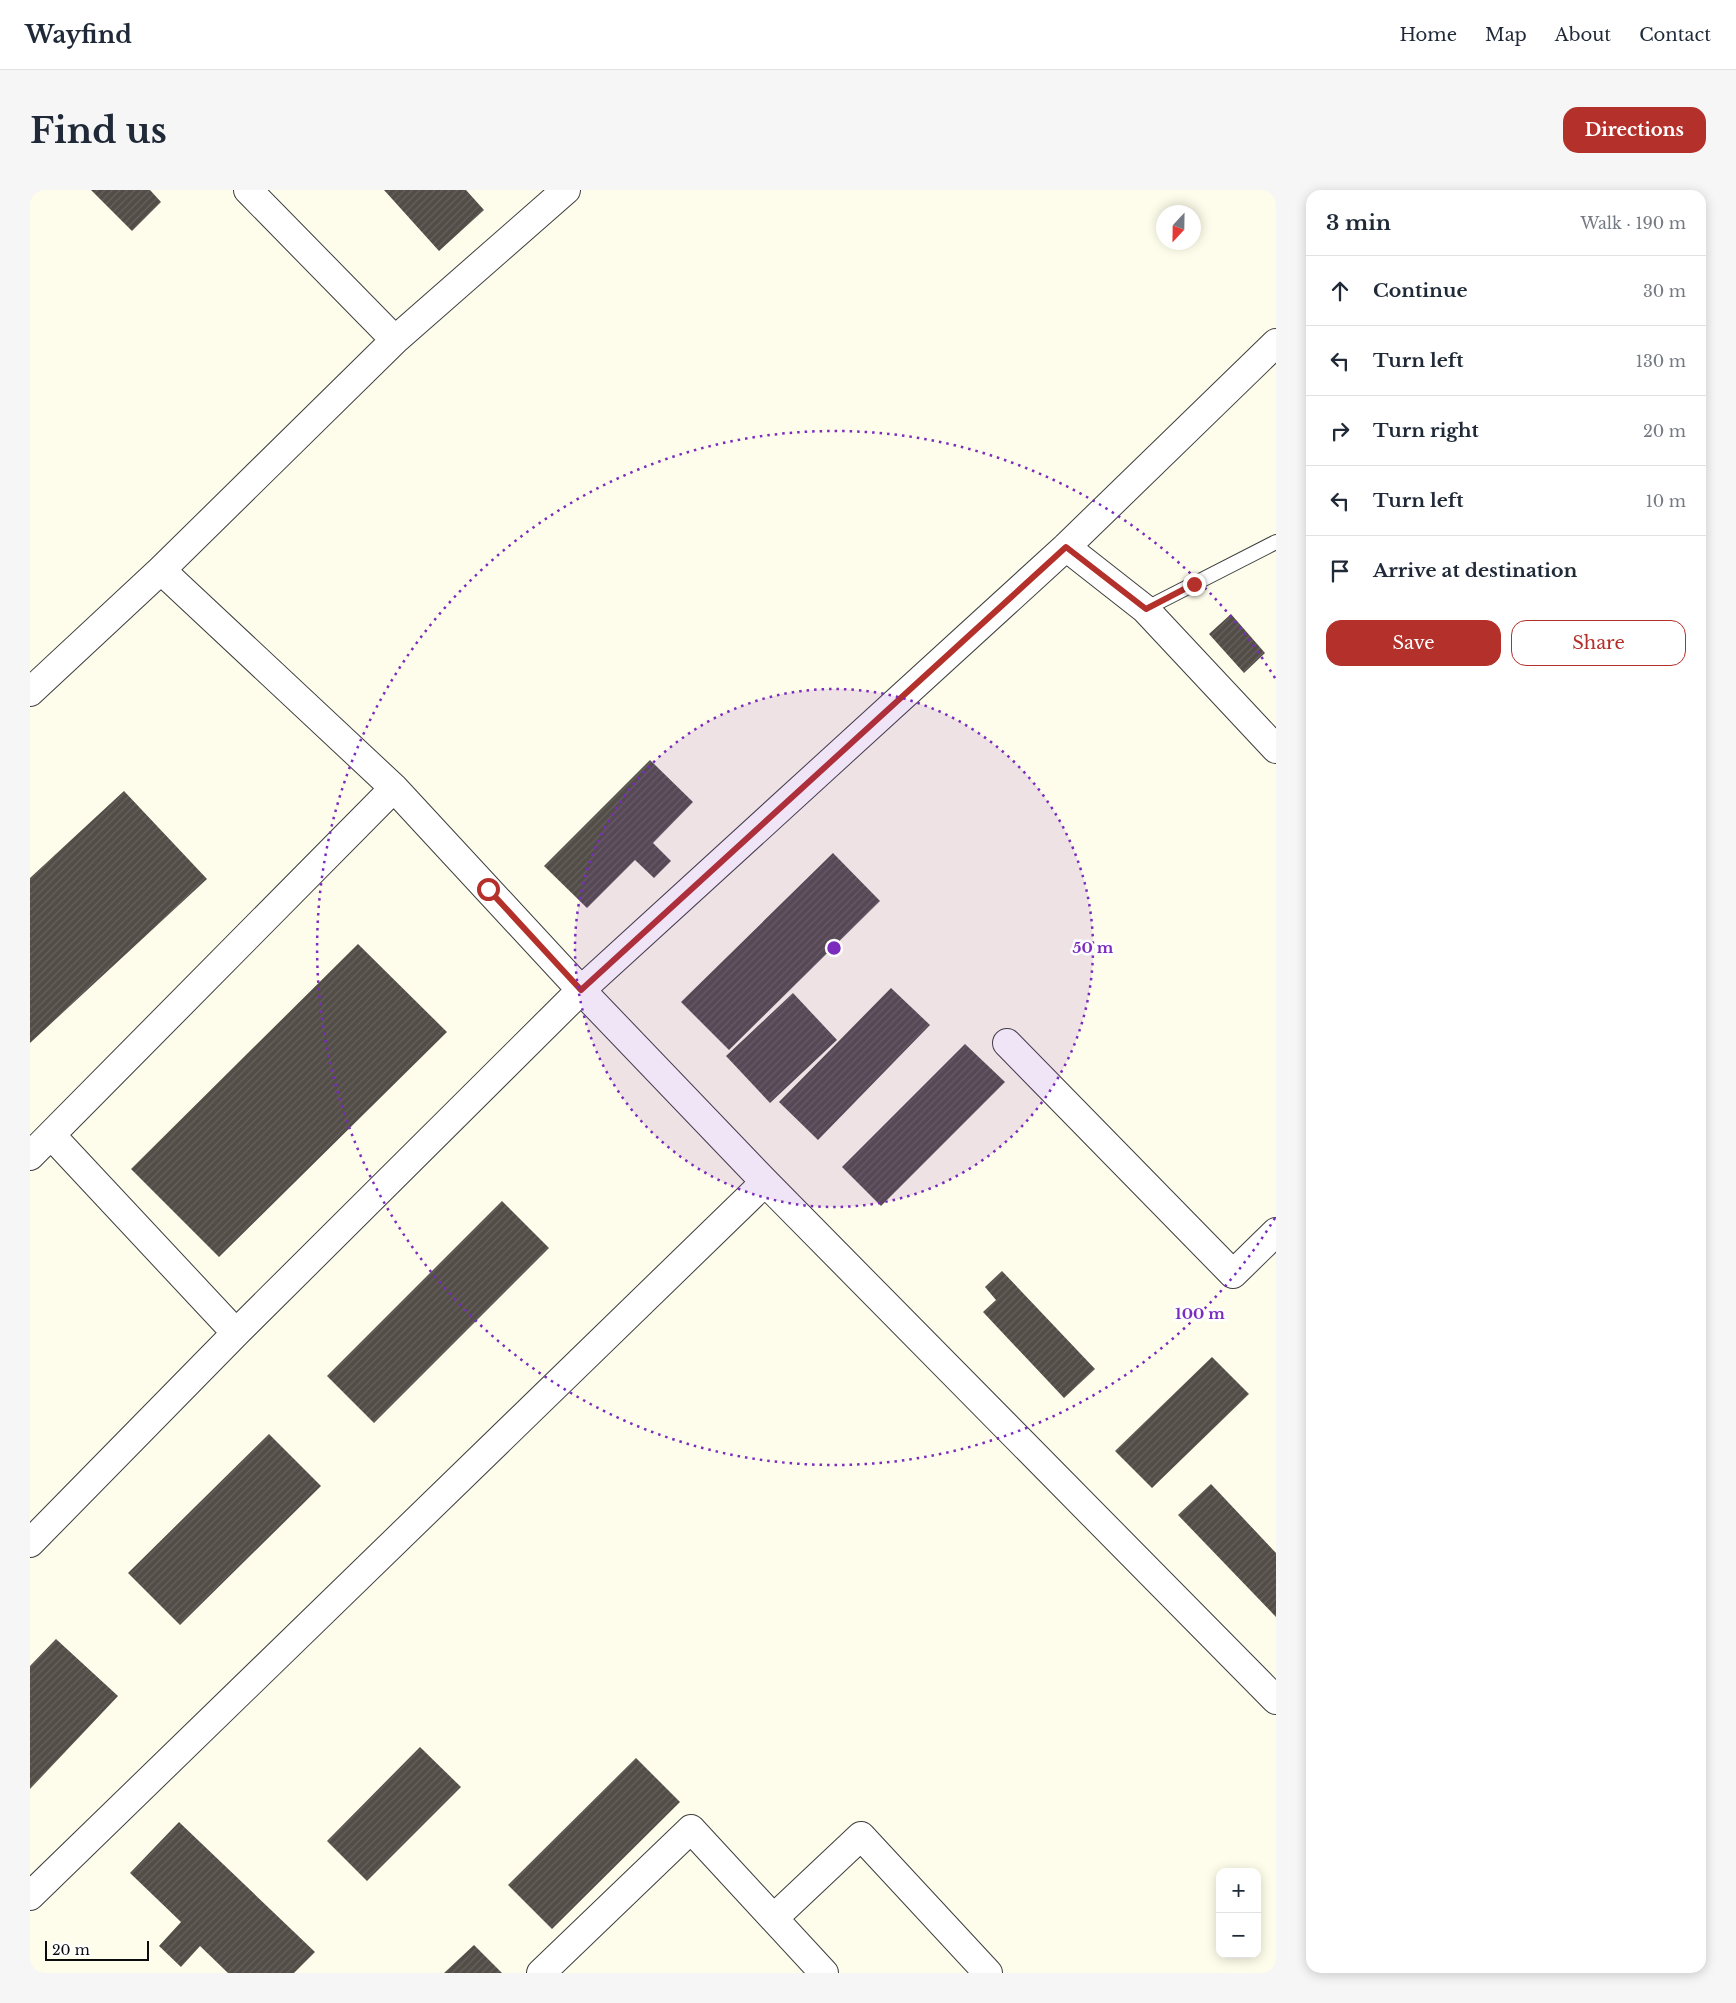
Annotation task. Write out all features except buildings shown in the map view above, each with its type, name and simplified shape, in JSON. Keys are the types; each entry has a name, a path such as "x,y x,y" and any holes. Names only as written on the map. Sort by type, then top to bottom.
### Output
{"street":[{"path":"248,190 396,340"},
{"path":"30,692 161,570 396,340 566,190"},
{"path":"30,1543 236,1333 581,990 1066,547 1276,344"},
{"path":"1066,547 1146,609 1276,749"},
{"path":"161,570 394,788 581,990 765,1182 1276,1700"},
{"path":"30,1156 394,788"},
{"path":"1007,1043 1233,1274 1276,1232"},
{"path":"50,1135 236,1333"},
{"path":"30,1896 765,1182"},
{"path":"541,1973 691,1829 775,1917 824,1973"},
{"path":"775,1917 860,1836 988,1973"}],"lane":[{"path":"1146,609 1276,542"}],"route":[{"path":"488,889 581,990 1066,547 1146,609 1194,584"}]}
